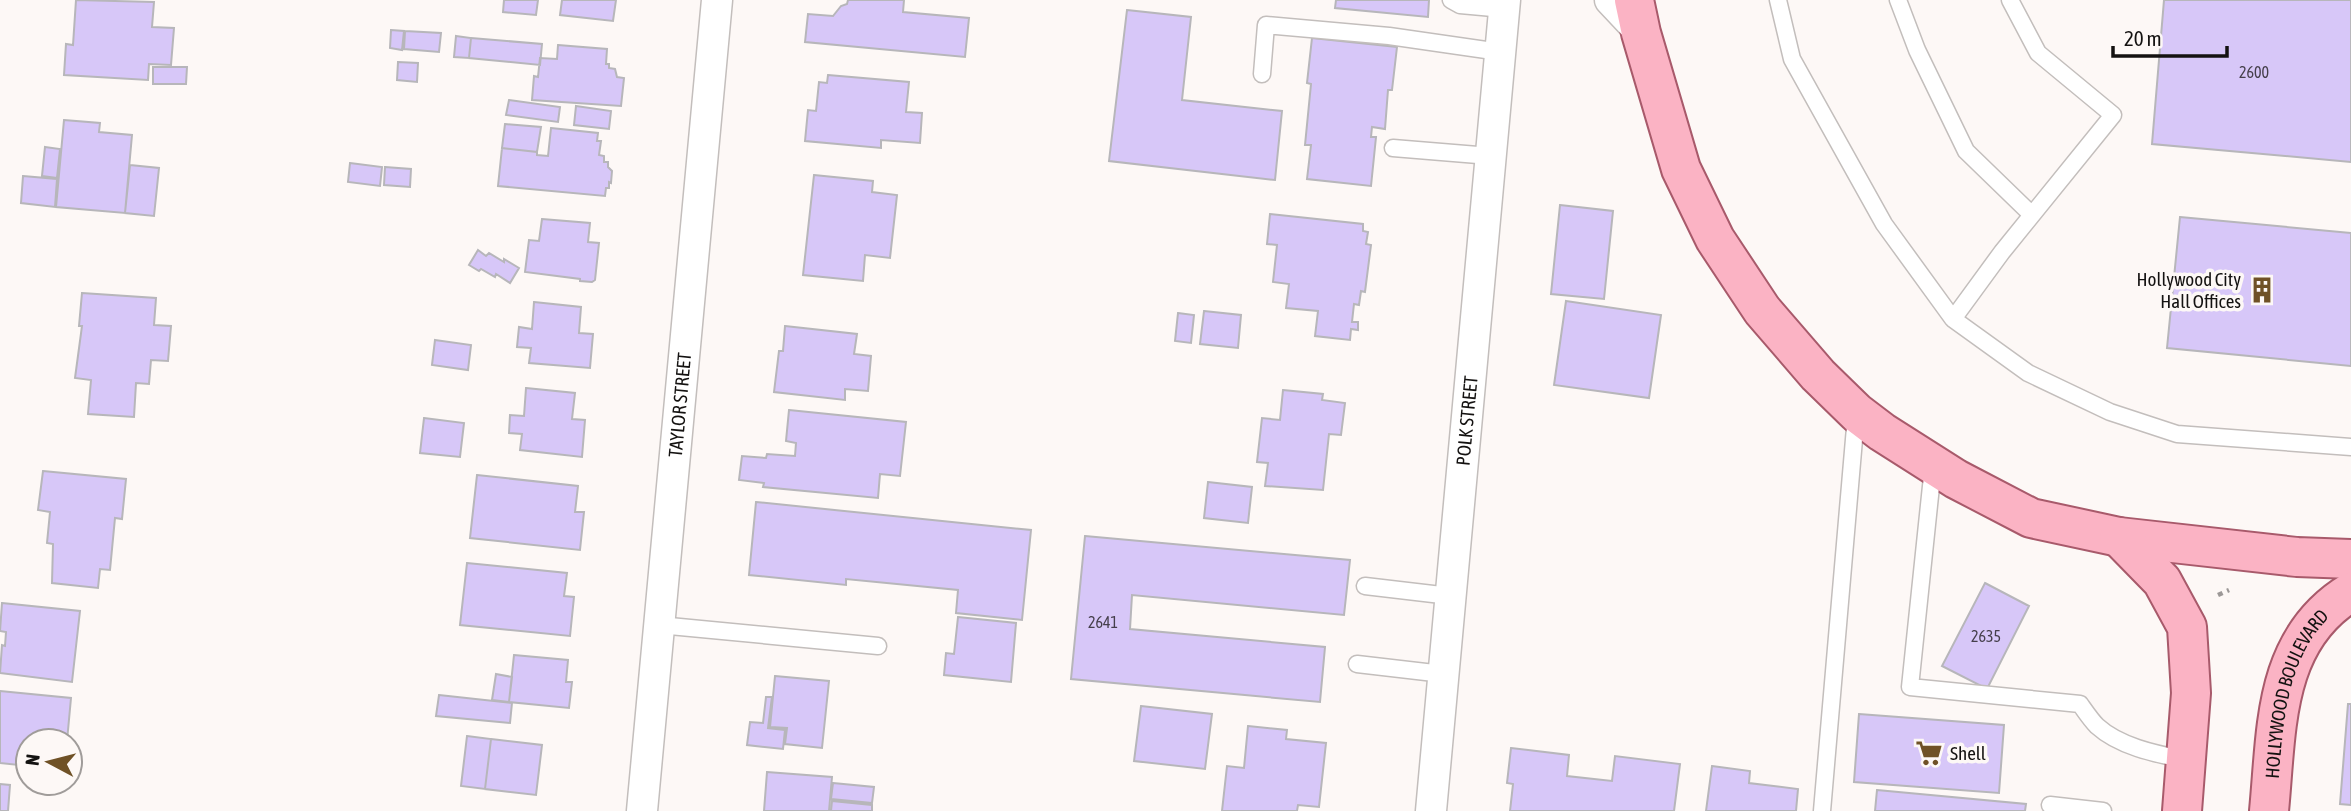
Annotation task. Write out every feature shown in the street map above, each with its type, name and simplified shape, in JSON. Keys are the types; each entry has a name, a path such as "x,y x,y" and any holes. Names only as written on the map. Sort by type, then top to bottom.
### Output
{"main road":[{"path":"1637,17 1681,169 1715,239 1762,310 1818,375 1857,413 1933,464 2031,518 2119,537 2297,557 2351,559"},
{"path":"2119,537 2162,581 2187,627 2191,693 2182,811"},
{"name":"HOLLYWOOD BOULEVARD","path":"2269,811 2280,694 2299,644 2338,600 2351,592"}],"street":[{"name":"TAYLOR STREET","path":"642,811 717,0"},
{"path":"1610,0 1637,17"},
{"name":"POLK STREET","path":"1431,811 1490,156 1507,18"}],"lane":[{"path":"1451,0 1507,18"},
{"path":"1779,0 1792,59 1884,224 1954,319 2028,373 2110,412 2176,434 2351,447"},
{"path":"1898,0 1917,51 1966,151 2032,215"},
{"path":"1954,319 2002,251 2113,116 2038,53 2010,0"},
{"path":"1262,74 1266,25 1389,36 1507,18"},
{"path":"1393,148 1490,156"},
{"path":"1822,811 1857,413"},
{"path":"1933,464 1910,687 2080,704 2098,727 2123,742 2157,754 2186,760"},
{"path":"1365,586 1450,596"},
{"path":"659,625 878,646"},
{"path":"1357,664 1443,674"},
{"path":"2050,805 2103,811"}],"building":[{"path":"76,0 154,2 152,27 174,28 171,65 149,64 148,80 64,75 66,44 73,45"},
{"path":"504,0 538,0 536,15 503,12"},
{"path":"562,0 616,0 613,21 560,15"},
{"path":"848,0 904,0 903,12 969,18 965,57 805,42 808,14 833,16"},
{"path":"1336,0 1429,0 1428,17 1335,8"},
{"path":"2164,0 2351,0 2351,162 2152,144"},
{"path":"1127,10 1191,17 1182,100 1282,111 1275,180 1109,161"},
{"path":"391,30 404,31 402,50 390,48"},
{"path":"405,31 441,33 439,52 404,49"},
{"path":"456,36 471,38 469,58 454,57"},
{"path":"471,38 542,44 540,65 469,58"},
{"path":"1312,38 1397,47 1392,90 1388,90 1385,129 1372,127 1371,137 1376,137 1371,186 1307,179 1311,145 1305,145 1311,84 1307,83"},
{"path":"558,45 607,49 606,64 615,69 617,77 624,78 621,106 532,100 534,76 538,77 540,58 557,59"},
{"path":"398,62 418,63 417,82 397,80"},
{"path":"153,67 187,67 186,84 153,84"},
{"path":"828,75 909,82 906,112 922,113 920,143 881,140 881,148 805,141 808,110 816,111 819,82 827,83"},
{"path":"509,100 560,107 558,122 506,115"},
{"path":"576,106 611,111 609,129 574,125"},
{"path":"64,120 100,123 99,132 132,135 125,213 56,207"},
{"path":"505,124 541,127 537,152 502,148"},
{"path":"551,128 598,133 597,141 601,141 599,155 604,156 604,162 608,162 612,171 611,183 609,182 609,188 606,188 605,196 498,186 502,148 548,156"},
{"path":"45,147 60,149 57,178 42,176"},
{"path":"350,163 382,167 380,186 348,182"},
{"path":"130,165 159,168 154,216 125,213"},
{"path":"385,167 411,169 410,187 384,185"},
{"path":"814,175 873,181 872,192 897,195 890,258 865,255 863,281 803,275"},
{"path":"23,176 57,179 55,207 21,203"},
{"path":"1560,205 1613,211 1604,299 1551,294"},
{"path":"1270,214 1363,224 1363,231 1368,232 1366,244 1371,245 1365,292 1361,291 1359,305 1354,304 1352,322 1358,322 1358,330 1351,329 1350,340 1315,336 1318,311 1286,308 1289,284 1273,282 1277,245 1267,244"},
{"name":"Hollywood City Hall Offices","path":"2180,217 2351,233 2351,366 2167,348"},
{"path":"542,219 590,223 588,242 599,243 595,280 580,281 525,272 529,240 539,241"},
{"path":"478,250 486,256 489,253 519,268 510,283 496,274 495,277 469,265"},
{"path":"82,293 156,298 154,325 171,326 168,361 151,360 149,384 136,383 134,417 88,414 91,380 75,378 82,326 79,326"},
{"path":"1566,301 1661,315 1649,398 1554,385"},
{"path":"534,302 581,307 579,333 593,334 590,368 529,363 531,348 517,347 519,327 532,329"},
{"path":"1204,311 1241,315 1238,348 1200,344"},
{"path":"1178,313 1194,315 1191,343 1175,341"},
{"path":"785,326 857,334 854,354 871,356 868,391 845,389 845,400 774,392 779,351 783,351"},
{"path":"435,340 471,345 468,370 432,365"},
{"path":"526,388 575,393 572,419 585,420 582,457 520,450 522,434 509,433 510,415 524,416"},
{"path":"1283,390 1323,394 1322,400 1345,403 1341,435 1329,434 1323,490 1265,486 1268,463 1257,462 1262,418 1280,420"},
{"path":"789,410 906,422 900,476 880,474 878,498 763,487 764,483 739,480 742,456 795,456 796,443 786,441"},
{"path":"424,418 464,423 460,457 420,453"},
{"path":"43,471 126,479 122,519 115,518 110,570 100,569 98,588 52,583 53,544 47,543 50,512 38,510"},
{"path":"477,475 578,486 575,512 584,512 580,550 470,538"},
{"path":"1208,482 1252,487 1248,523 1204,518"},
{"path":"756,502 1031,530 1022,620 956,613 958,590 846,579 846,585 749,575"},
{"path":"1085,536 1350,560 1344,615 1132,595 1130,629 1325,647 1320,702 1071,679"},
{"path":"467,563 567,573 564,596 574,597 570,636 460,625"},
{"name":"Shell","path":"1985,583 2029,606 1987,689 1942,666"},
{"path":"2,603 80,611 72,682 0,673 6,632 0,631"},
{"path":"958,617 1016,623 1011,682 944,675 946,653 954,654"},
{"path":"514,655 568,660 566,682 572,682 569,708 509,702"},
{"path":"496,674 512,677 509,702 492,700"},
{"path":"775,676 829,681 822,748 785,744 787,728 770,727"},
{"path":"0,691 71,698 68,727 14,727 14,764 0,763"},
{"path":"439,695 512,703 510,723 436,716"},
{"path":"766,697 772,697 768,728 785,730 783,749 747,745 750,722 763,723"},
{"path":"2348,704 2351,704 2351,805 2340,804"},
{"path":"1141,706 1212,714 1205,769 1134,761"},
{"name":"Shell","path":"1859,714 2004,725 1999,793 1854,782"},
{"path":"1248,726 1287,730 1286,739 1326,743 1319,807 1298,805 1297,811 1222,811 1227,766 1244,768"},
{"path":"467,736 491,739 485,789 461,786"},
{"path":"491,739 542,745 536,795 485,789"},
{"path":"1511,748 1569,755 1567,776 1612,781 1615,756 1680,764 1674,811 1510,811 1513,784 1507,783"},
{"path":"1712,766 1750,771 1749,783 1798,789 1796,811 1706,811"},
{"path":"767,772 832,777 829,811 764,811"},
{"path":"833,783 874,787 872,803 831,799"},
{"path":"0,784 10,785 8,811 0,811"},
{"path":"1877,790 2026,804 2025,811 1875,811"},
{"path":"832,801 872,805 872,811 831,811"}],"place":[{"name":"Hollywood City Hall Offices","path":"2262,290"},
{"name":"Shell","path":"1929,753"}]}
